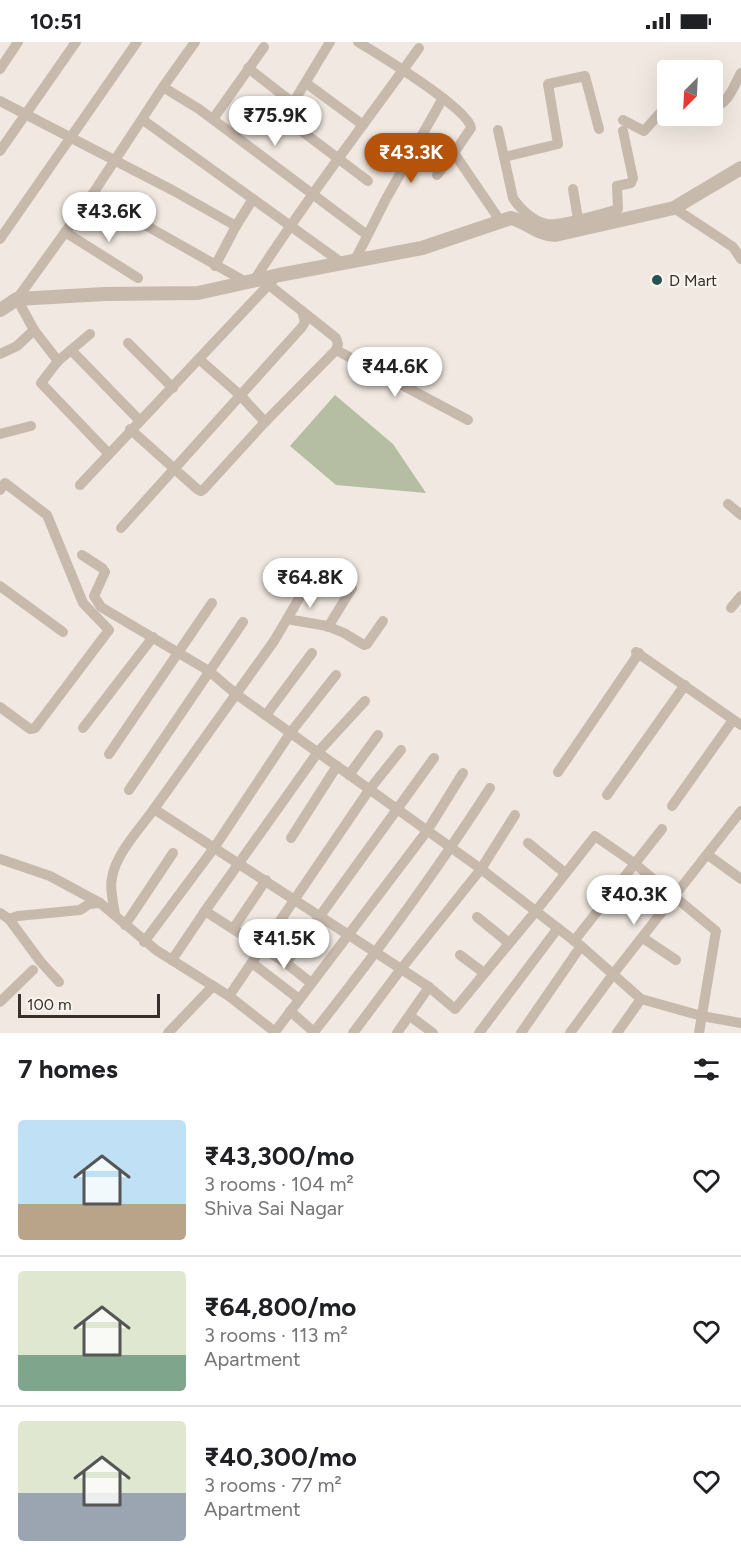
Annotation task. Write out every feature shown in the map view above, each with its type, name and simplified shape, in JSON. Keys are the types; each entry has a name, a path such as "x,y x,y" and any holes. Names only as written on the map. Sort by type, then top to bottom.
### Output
{"street":[{"path":"0,69 18,42"},
{"path":"0,151 76,42"},
{"path":"0,239 137,42"},
{"path":"0,310 17,299 92,195 195,42"},
{"path":"248,68 293,103 330,42"},
{"path":"358,42 443,98 470,124 468,134 437,175"},
{"path":"213,119 264,47"},
{"path":"249,282 419,48"},
{"path":"723,104 741,73"},
{"path":"504,158 558,144 548,84 585,76 599,129"},
{"path":"306,83 363,125"},
{"path":"163,87 213,119 367,235"},
{"path":"349,261 367,235 443,98"},
{"path":"0,101 236,226"},
{"path":"623,120 644,131 657,116"},
{"path":"143,120 290,225 349,261"},
{"path":"299,129 368,181"},
{"path":"498,130 513,198 518,207 548,224 579,223 674,208 741,168"},
{"path":"17,299 105,294 198,293 249,282 274,280 349,261 422,248 511,218 552,236 579,223 618,209 617,186 632,181 623,131"},
{"path":"454,153 501,222"},
{"path":"573,189 579,223"},
{"path":"92,195 215,266 249,282"},
{"path":"215,266 236,226 254,199"},
{"path":"674,208 733,247 741,259"},
{"path":"65,232 138,278"},
{"path":"130,429 201,491 336,350 338,344 336,338 302,311 274,280"},
{"path":"80,485 130,429 173,388 274,280"},
{"path":"17,299 34,330 58,361"},
{"path":"121,528 302,327 305,322 302,311"},
{"path":"0,354 17,346 34,330"},
{"path":"90,334 58,361 41,384 108,453"},
{"path":"128,343 173,388"},
{"path":"71,350 139,420"},
{"path":"336,350 468,420"},
{"path":"200,360 240,395 265,422"},
{"path":"0,434 31,426"},
{"path":"0,490 5,483 47,514 83,603 109,630 35,728 30,729 0,707"},
{"path":"728,504 741,514"},
{"path":"82,555 105,572 94,596 96,602 209,671 236,694 481,869 578,943 641,999 702,1016 741,1023"},
{"path":"115,915 111,884 114,869 127,847 274,640 308,583"},
{"path":"0,586 63,632"},
{"path":"328,627 352,588"},
{"path":"731,608 741,596"},
{"path":"109,754 212,603"},
{"path":"286,620 328,627 364,645 383,621"},
{"path":"129,790 243,622"},
{"path":"83,728 153,637"},
{"path":"267,715 312,653"},
{"path":"558,772 637,653 737,723 672,806"},
{"path":"144,942 214,848 291,732 336,675"},
{"path":"607,795 685,685"},
{"path":"172,960 204,911 318,752 365,701"},
{"path":"349,775 378,735"},
{"path":"229,996 369,790 401,750"},
{"path":"286,963 434,758"},
{"path":"291,838 337,766"},
{"path":"0,859 50,876 100,903 144,942 229,996 275,1032 428,831 463,773"},
{"path":"290,1011 314,1033 377,953 452,848 490,788"},
{"path":"154,809 295,898 429,987 455,1009 595,836 634,863 716,931 699,1033"},
{"path":"570,1033 741,811"},
{"path":"353,1033 481,869 515,815"},
{"path":"521,1033 578,943 634,863 662,829"},
{"path":"528,843 565,873"},
{"path":"125,925 173,853"},
{"path":"708,855 741,879"},
{"path":"233,929 266,880"},
{"path":"4,916 80,910 89,904 100,903"},
{"path":"204,911 286,963 311,983"},
{"path":"4,916 59,982"},
{"path":"477,917 509,943"},
{"path":"481,1032 558,928"},
{"path":"274,930 299,946"},
{"path":"643,938 675,960"},
{"path":"460,955 484,973"},
{"path":"252,963 299,999"},
{"path":"0,1002 33,970"},
{"path":"168,1033 213,986"},
{"path":"397,1033 429,987"},
{"path":"617,1033 641,999"},
{"path":"410,1016 433,1033"}],"green space":[{"path":"335,395 393,444 426,493 336,485 290,446"}],"place":[{"name":"D Mart","path":"657,280"}]}
